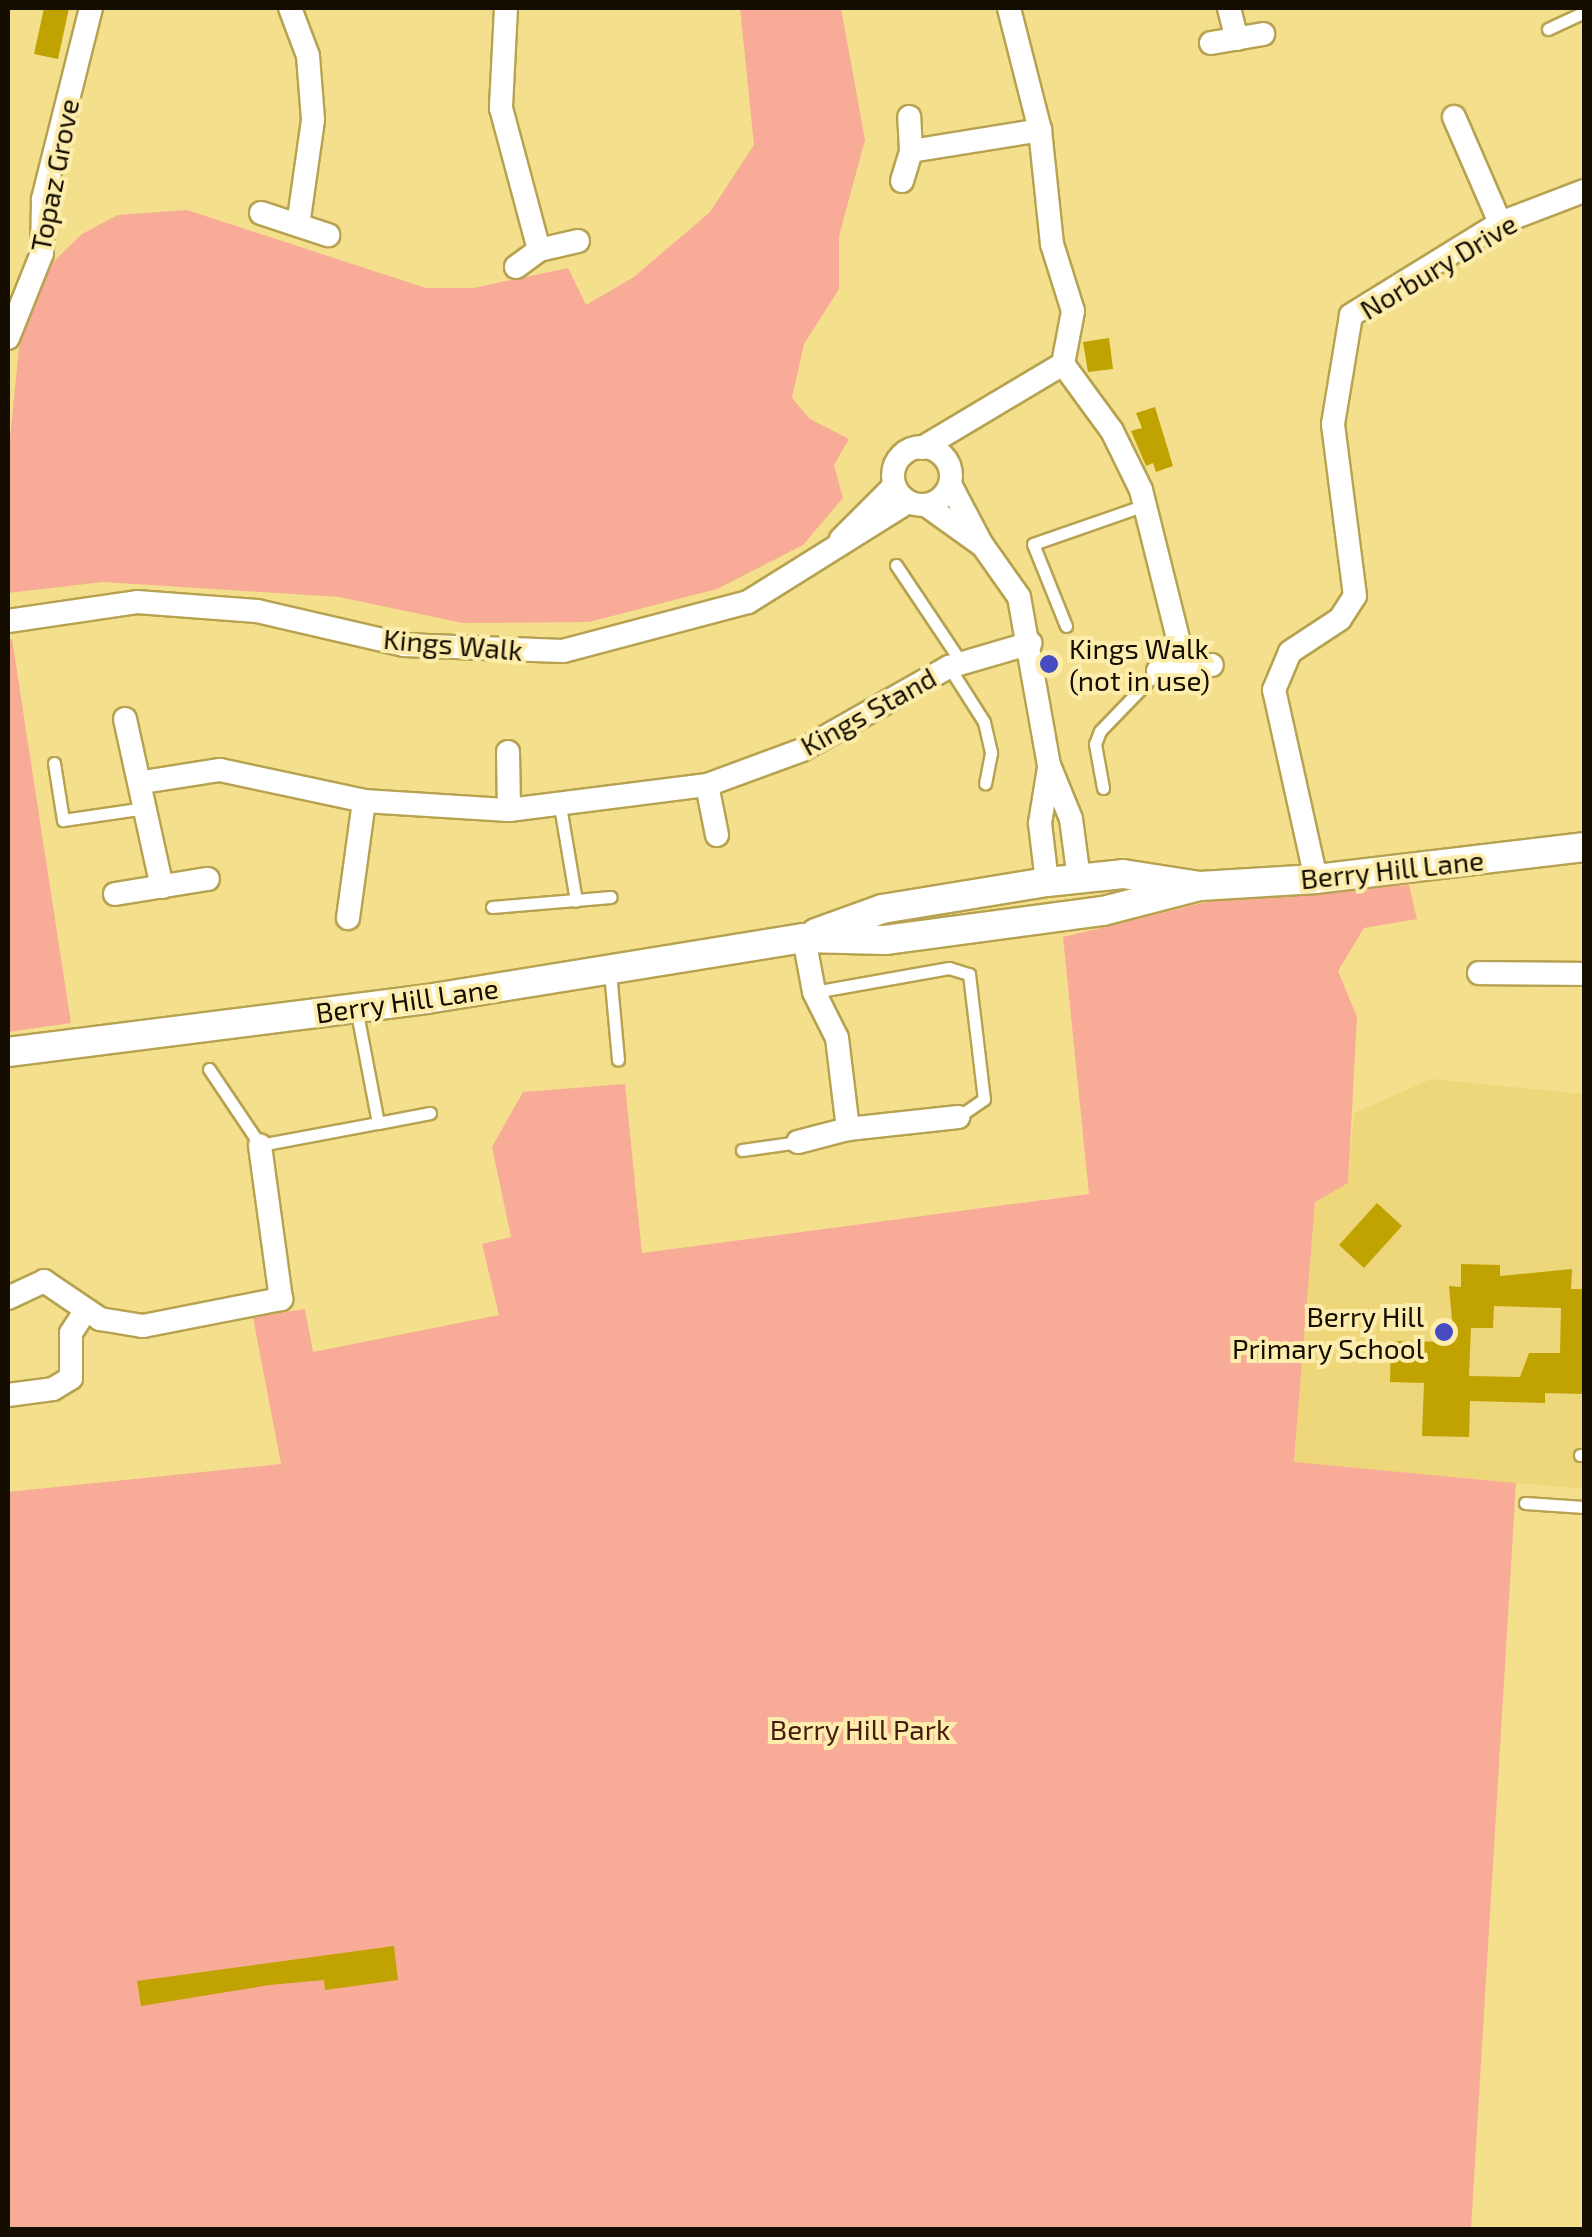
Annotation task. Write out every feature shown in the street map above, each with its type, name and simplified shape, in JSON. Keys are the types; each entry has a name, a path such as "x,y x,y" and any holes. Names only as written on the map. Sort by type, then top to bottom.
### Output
{"street":[{"name":"Topaz Grove","path":"8,338 8,322 42,253 43,199 91,8"},
{"path":"290,8 308,56 313,120 298,226"},
{"path":"506,8 501,108 539,250"},
{"path":"1009,8 1040,130 1052,244 1072,311 1064,364 1112,431 1145,505 1185,667"},
{"path":"1230,8 1237,39"},
{"path":"1211,43 1263,34"},
{"path":"902,181 911,152 909,117"},
{"path":"1454,117 1500,222"},
{"path":"911,152 1040,130"},
{"name":"Norbury Drive","path":"1316,879 1274,690 1290,652 1340,620 1355,596 1332,424 1351,315 1500,222 1584,191"},
{"path":"262,214 328,235"},
{"path":"516,267 539,250 578,241"},
{"path":"983,546 909,498 895,464 904,453 922,448 990,413 1064,364"},
{"name":"Kings Walk","path":"8,621 137,602 257,611 404,645 562,651 748,602 949,474 990,413"},
{"path":"922,448 949,474 983,546 1019,596 1032,643 1049,765 1071,819 1074,898"},
{"name":"Kings Stand","path":"143,782 220,770 364,801 509,810 707,785 834,734 955,664 1032,643"},
{"path":"1158,671 1212,665"},
{"path":"125,719 143,782 162,887"},
{"path":"508,752 509,810"},
{"path":"1047,882 1040,823 1049,765"},
{"path":"707,785 717,835"},
{"path":"348,918 364,801"},
{"name":"Berry Hill Lane","path":"804,938 885,940 1074,898 1316,879 1584,847"},
{"path":"116,894 208,879"},
{"name":"Berry Hill Lane","path":"8,1052 610,972 804,938 882,909 1047,882 1074,898"},
{"path":"804,938 814,992 837,1038 848,1129"},
{"path":"1479,973 1584,974"},
{"path":"798,1142 848,1129 958,1116"},
{"path":"8,1298 44,1282 100,1319 143,1326 280,1299 260,1145"},
{"path":"8,1394 53,1389 71,1378 71,1333 86,1310"}],"lane":[{"path":"1548,28 1584,12"},
{"path":"1066,626 1033,544 1145,505"},
{"path":"896,566 955,664 984,722 991,754 985,782"},
{"path":"1103,788 1095,744 1100,731 1158,671"},
{"path":"54,762 64,820 148,808"},
{"path":"560,806 576,901"},
{"path":"492,908 612,897"},
{"path":"814,992 949,968 969,974 984,1100 958,1116"},
{"path":"610,972 618,1060"},
{"path":"356,1008 378,1123"},
{"path":"209,1069 260,1145 430,1113"},
{"path":"742,1150 798,1142"},
{"path":"1524,1503 1584,1507"}],"shaded area":[{"name":"Berry Hill Primary School","path":"1431,1079 1584,1094 1584,1489 1294,1463 1315,1201 1348,1182 1354,1113"}],"green space":[{"path":"740,8 841,8 865,140 839,236 839,289 804,344 792,398 810,419 849,439 834,465 843,498 803,545 717,589 589,622 463,623 339,597 103,582 8,593 8,458 21,328 52,263 82,234 118,215 187,210 426,288 473,288 568,268 586,305 634,277 710,212 754,145"},
{"path":"12,639 71,1023 8,1032 8,640"},
{"name":"Berry Hill Park","path":"1409,885 1417,919 1364,928 1338,971 1357,1017 1348,1183 1315,1202 1294,1462 1516,1483 1471,2229 8,2229 8,1492 281,1464 253,1317 305,1309 313,1352 499,1315 482,1244 511,1237 492,1147 523,1092 625,1084 642,1253 1089,1194 1063,937 1219,899"}],"building":[{"path":"44,8 69,8 58,59 34,54"},
{"path":"1109,338 1113,369 1088,372 1083,342"},
{"path":"1155,407 1173,466 1156,472 1153,463 1146,466 1131,431 1142,428 1136,413"},
{"path":"1377,1203 1402,1226 1364,1268 1339,1245"},
{"path":"1461,1264 1500,1265 1500,1276 1572,1269 1571,1289 1584,1289 1584,1394 1545,1393 1545,1403 1470,1401 1469,1437 1422,1436 1424,1383 1390,1382 1391,1341 1454,1342 1449,1286 1461,1287","holes":["1494,1306 1561,1308 1560,1353 1529,1353 1520,1377 1469,1376 1471,1328 1493,1328"]},
{"path":"394,1946 398,1980 325,1990 324,1980 269,1985 141,2006 137,1981"}],"place":[{"name":"Kings Walk (not in use)","path":"1049,664"},
{"name":"Berry Hill Primary School","path":"1444,1332"}]}
